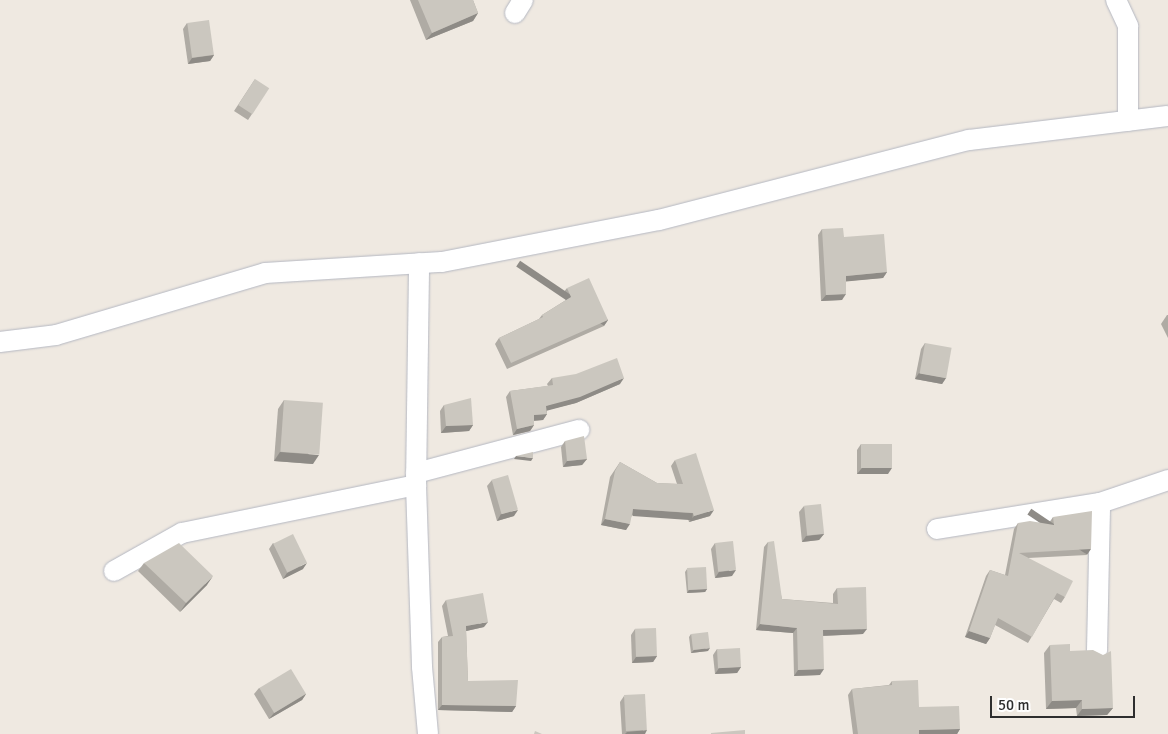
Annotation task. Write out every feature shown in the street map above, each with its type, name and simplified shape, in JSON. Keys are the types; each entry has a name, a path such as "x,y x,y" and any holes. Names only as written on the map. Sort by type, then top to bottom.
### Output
{"street":[{"path":"1116,0 1128,26 1128,121"},
{"path":"0,342 56,334 265,273 442,262 659,220 969,140 1168,116"},
{"path":"419,263 416,479 422,667 428,734"},
{"path":"114,572 182,533 416,479 579,430"},
{"path":"937,529 1100,503 1168,480"},
{"path":"1097,651 1100,503"}],"building":[{"path":"418,0 473,0 478,13 432,33"},
{"path":"209,20 214,55 192,58 187,23"},
{"path":"255,79 269,88 252,114 238,105"},
{"path":"843,228 844,237 884,234 887,272 846,276 846,294 826,295 822,229"},
{"path":"589,278 608,320 511,363 499,338 543,317 542,315 571,297 567,288"},
{"path":"925,343 952,348 946,378 920,374"},
{"path":"617,358 624,378 580,397 546,406 547,414 534,415 534,425 517,429 510,391 553,385 552,378 576,374"},
{"path":"471,398 473,425 446,426 444,405"},
{"path":"284,400 323,403 319,455 280,452"},
{"path":"584,436 587,459 567,461 565,441"},
{"path":"861,444 892,444 892,468 861,468"},
{"path":"533,452 533,458 516,456"},
{"path":"696,453 714,510 694,516 693,513 633,509 630,524 605,519 615,471 620,462 657,483 683,484 675,460"},
{"path":"508,475 518,510 502,514 492,480"},
{"path":"821,504 824,534 807,536 804,506"},
{"path":"1092,511 1091,549 1019,553 1073,581 1065,597 1057,593 1032,637 998,618 990,638 969,631 990,570 1008,576 1018,523 1030,521 1054,525 1053,517"},
{"path":"293,534 307,563 287,572 273,544"},
{"path":"733,541 736,570 718,572 715,543"},
{"path":"774,541 782,599 838,604 837,588 866,587 867,629 823,630 824,669 798,670 797,628 760,624 768,542"},
{"path":"179,543 213,576 186,603 144,563"},
{"path":"706,567 707,589 688,590 687,568"},
{"path":"483,593 488,622 466,626 468,681 518,680 516,706 442,705 442,637 453,636 446,600"},
{"path":"656,628 657,656 636,657 635,629"},
{"path":"708,632 710,648 693,650 691,634"},
{"path":"1070,644 1070,651 1093,650 1103,655 1111,651 1113,708 1082,709 1082,700 1052,701 1050,645"},
{"path":"740,648 741,667 718,668 717,649"},
{"path":"291,669 306,694 274,713 259,688"},
{"path":"918,680 919,707 959,706 960,729 919,730 919,734 858,734 852,689 892,685 892,681"},
{"path":"645,694 647,730 626,731 624,695"},
{"path":"745,730 745,734 711,734 711,733"}]}
